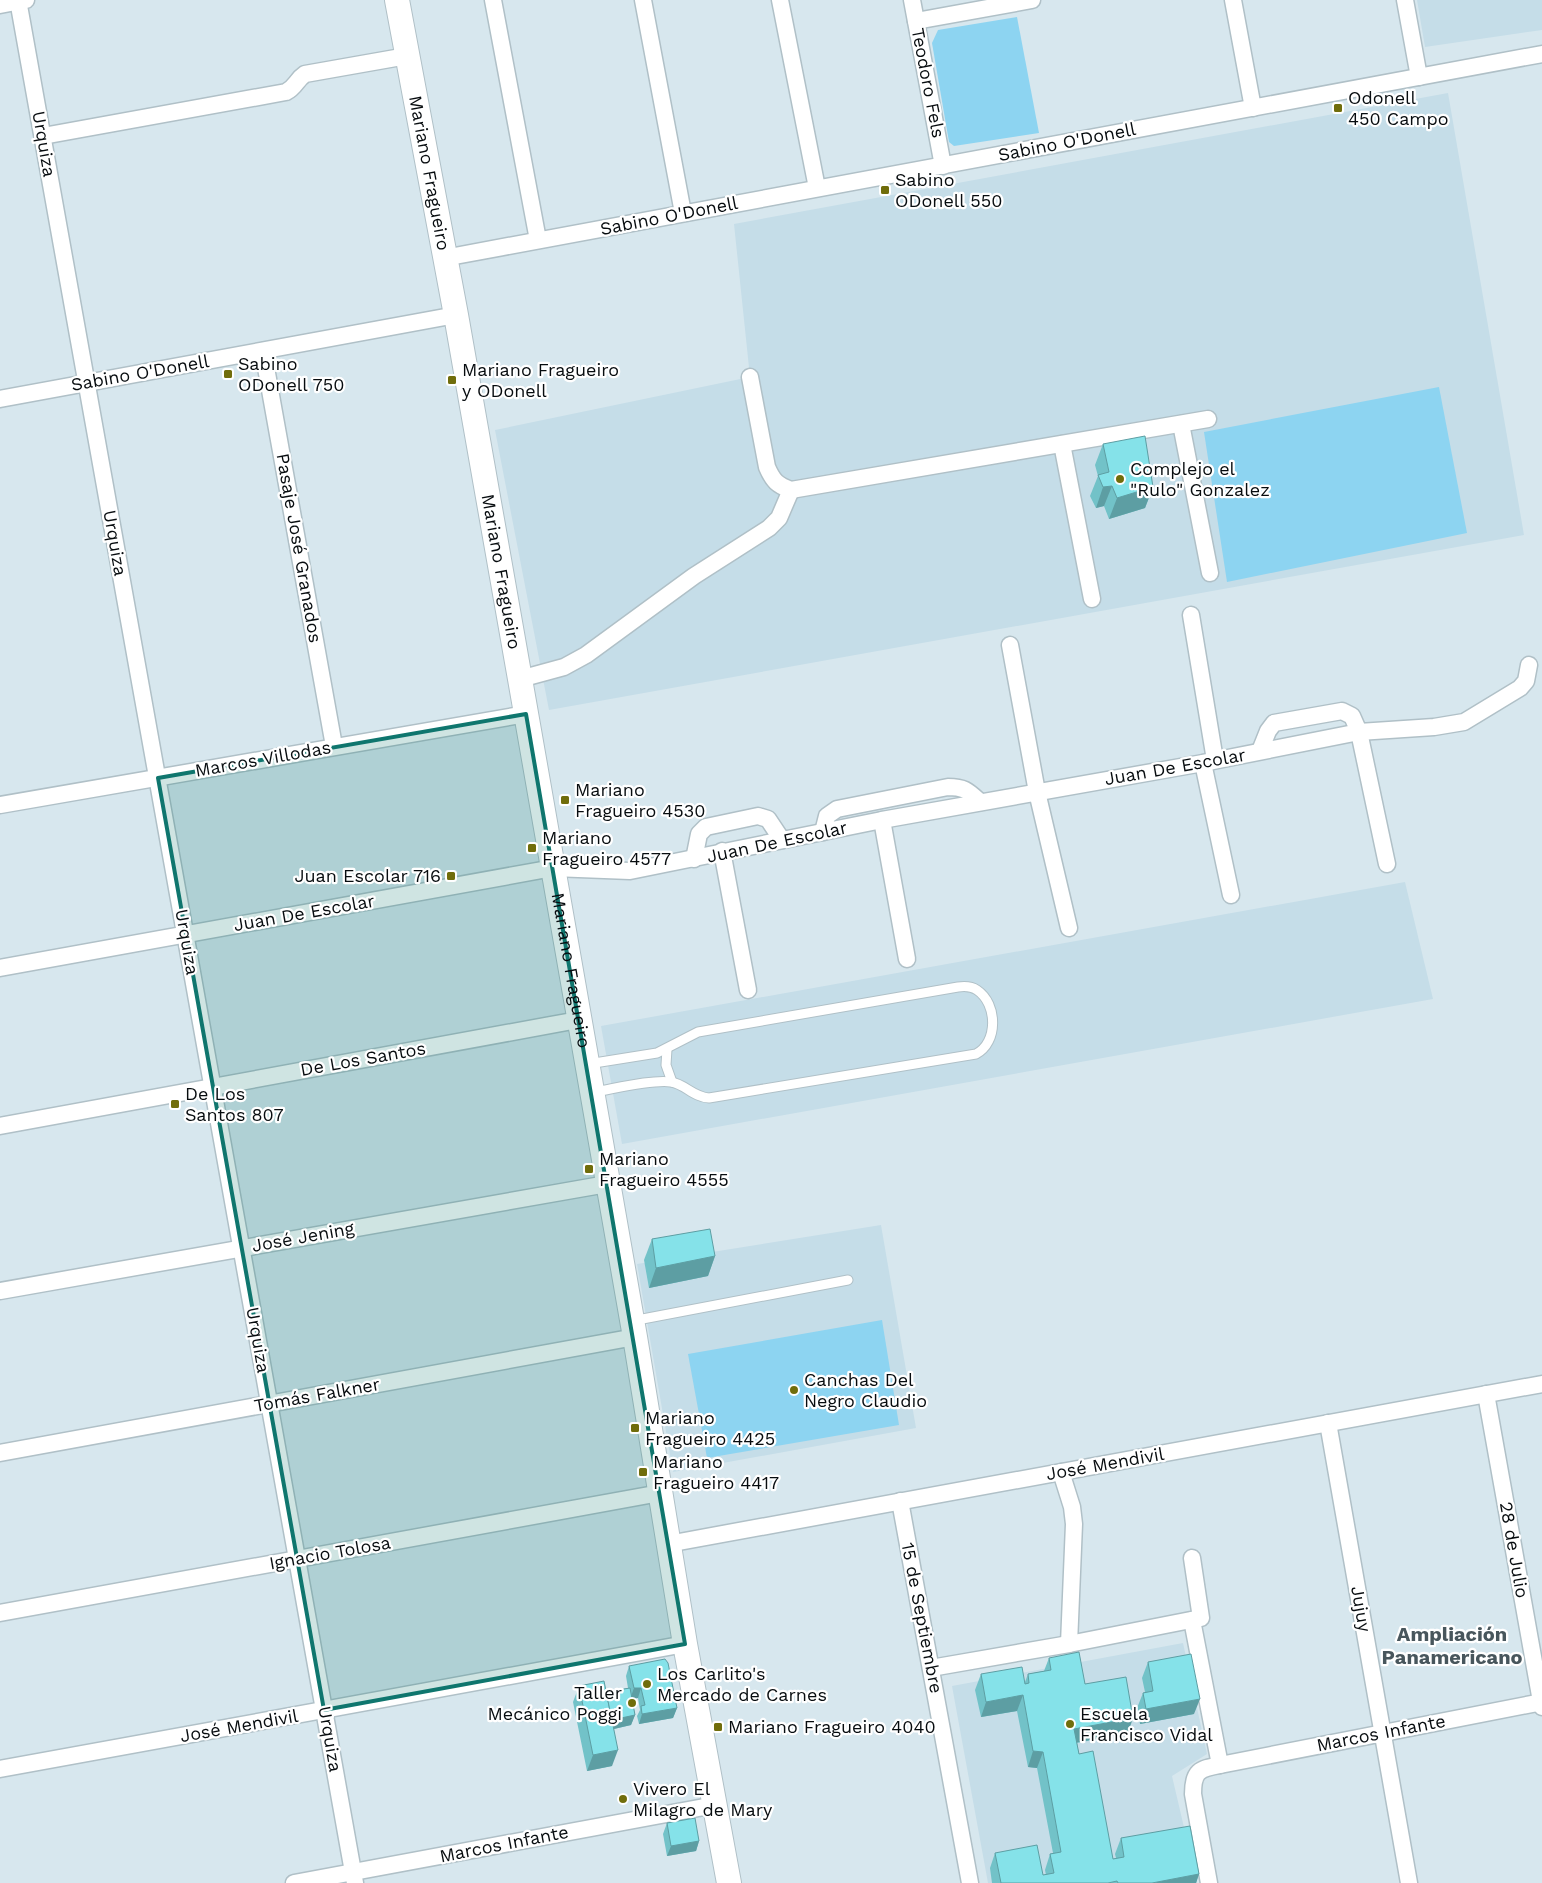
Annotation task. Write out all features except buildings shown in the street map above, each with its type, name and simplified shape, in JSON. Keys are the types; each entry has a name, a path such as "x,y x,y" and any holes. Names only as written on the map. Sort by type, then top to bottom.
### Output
{"main road":[{"name":"Mariano Fragueiro","path":"397,0 456,315 633,1329 685,1644 729,1883"}],"street":[{"path":"0,5 21,0"},
{"name":"Urquiza","path":"21,0 43,136 354,1878"},
{"path":"493,0 538,240"},
{"path":"643,0 682,213"},
{"path":"780,0 817,188"},
{"name":"Teodoro Fels","path":"912,0 944,166"},
{"path":"916,21 1032,0"},
{"path":"1233,0 1253,108"},
{"path":"1405,0 1419,77"},
{"name":"Sabino O'Donell","path":"444,258 1542,54"},
{"path":"43,136 286,92 294,88 305,74 407,56"},
{"name":"Sabino O'Donell","path":"0,399 456,315"},
{"name":"Pasaje José Granados","path":"263,350 334,746"},
{"path":"750,377 767,467 772,479 781,487 791,490 1208,419"},
{"path":"1181,424 1210,573"},
{"path":"1062,444 1092,599"},
{"path":"520,679 564,667 586,656 694,576 769,528 779,518 791,490"},
{"path":"1191,615 1209,762 1231,895"},
{"path":"1010,645 1037,792 1069,928"},
{"name":"Juan De Escolar","path":"0,968 553,868 630,871 882,820 1209,762 1359,732 1434,727 1464,722 1520,688 1526,681 1529,665"},
{"path":"1260,751 1268,731 1274,723 1342,711 1352,716 1359,732 1387,864"},
{"name":"Marcos Villodas","path":"0,805 526,714"},
{"path":"823,832 827,816 837,809 948,787 961,787 969,791 980,802"},
{"path":"694,859 699,834 706,827 716,824 758,816 768,819 782,840"},
{"path":"882,820 907,958"},
{"path":"722,851 748,990"},
{"name":"De Los Santos","path":"0,1126 578,1020"},
{"name":"José Jening","path":"0,1291 607,1184"},
{"name":"Tomás Falkner","path":"0,1452 269,1403 633,1329"},
{"name":"José Mendivil","path":"668,1544 1542,1384"},
{"name":"28 de Julio","path":"1486,1394 1542,1704"},
{"name":"Jujuy","path":"1328,1423 1409,1883"},
{"path":"1061,1472 1072,1507 1074,1524 1068,1644"},
{"name":"Ignacio Tolosa","path":"0,1613 660,1493"},
{"name":"15 de Septiembre","path":"900,1501 970,1883"},
{"path":"931,1668 1201,1618 1192,1558"},
{"path":"1192,1620 1220,1765"},
{"name":"José Mendivil","path":"0,1769 685,1644"},
{"name":"Marcos Infante","path":"1209,1883 1193,1794 1193,1781 1196,1774 1202,1769 1382,1732 1542,1704"},
{"name":"Marcos Infante","path":"294,1883 354,1878 715,1805"}],"lane":[{"path":"586,1064 657,1053 698,1032 958,987 968,986 977,990 985,998 991,1012 990,1042 984,1050 976,1054 709,1098 700,1097 672,1082 591,1092"},
{"path":"667,1049 666,1065 672,1082"},
{"path":"633,1329 848,1280"}],"highlighted area":[{"path":"526,714 685,1644 324,1710 158,778"}],"shaded area":[{"path":"1417,0 1542,0 1542,30 1425,47"},
{"path":"1017,17 1039,133 954,146 949,142 932,43 938,30"},
{"name":"Complejo el \"Rulo\" Gonzalez","path":"1448,93 1524,535 549,710 495,430 750,377 734,224"},
{"path":"1439,387 1467,533 1227,582 1204,432"},
{"path":"1405,882 1433,999 622,1144 601,1026"},
{"name":"Canchas Del Negro Claudio","path":"881,1225 916,1428 673,1472 637,1264"},
{"name":"Canchas Del Negro Claudio","path":"882,1320 899,1425 707,1458 688,1354"},
{"path":"1183,1643 1207,1754 1172,1776 1197,1883 988,1883 952,1686"}],"place":[{"name":"Odonell 450 Campo","path":"1338,108"},
{"name":"Sabino ODonell 550","path":"885,190"},
{"name":"Sabino ODonell 750","path":"228,374"},
{"name":"Mariano Fragueiro y ODonell","path":"452,380"},
{"name":"Complejo el \"Rulo\" Gonzalez","path":"1120,479"},
{"name":"Mariano Fragueiro 4530","path":"565,800"},
{"name":"Mariano Fragueiro 4577","path":"532,848"},
{"name":"Juan Escolar 716","path":"451,876"},
{"name":"De Los Santos 807","path":"175,1104"},
{"name":"Mariano Fragueiro 4555","path":"589,1169"},
{"name":"Canchas Del Negro Claudio","path":"794,1390"},
{"name":"Mariano Fragueiro 4425","path":"635,1428"},
{"name":"Mariano Fragueiro 4417","path":"643,1472"},
{"name":"Los Carlito's Mercado de Carnes","path":"647,1684"},
{"name":"Taller Mecánico Poggi","path":"632,1703"},
{"name":"Escuela Francisco Vidal","path":"1070,1724"},
{"name":"Mariano Fragueiro 4040","path":"718,1727"},
{"name":"Vivero El Milagro de Mary","path":"623,1799"}],"district":[{"name":"Ampliación Panamericano","path":"1452,1646"}]}
